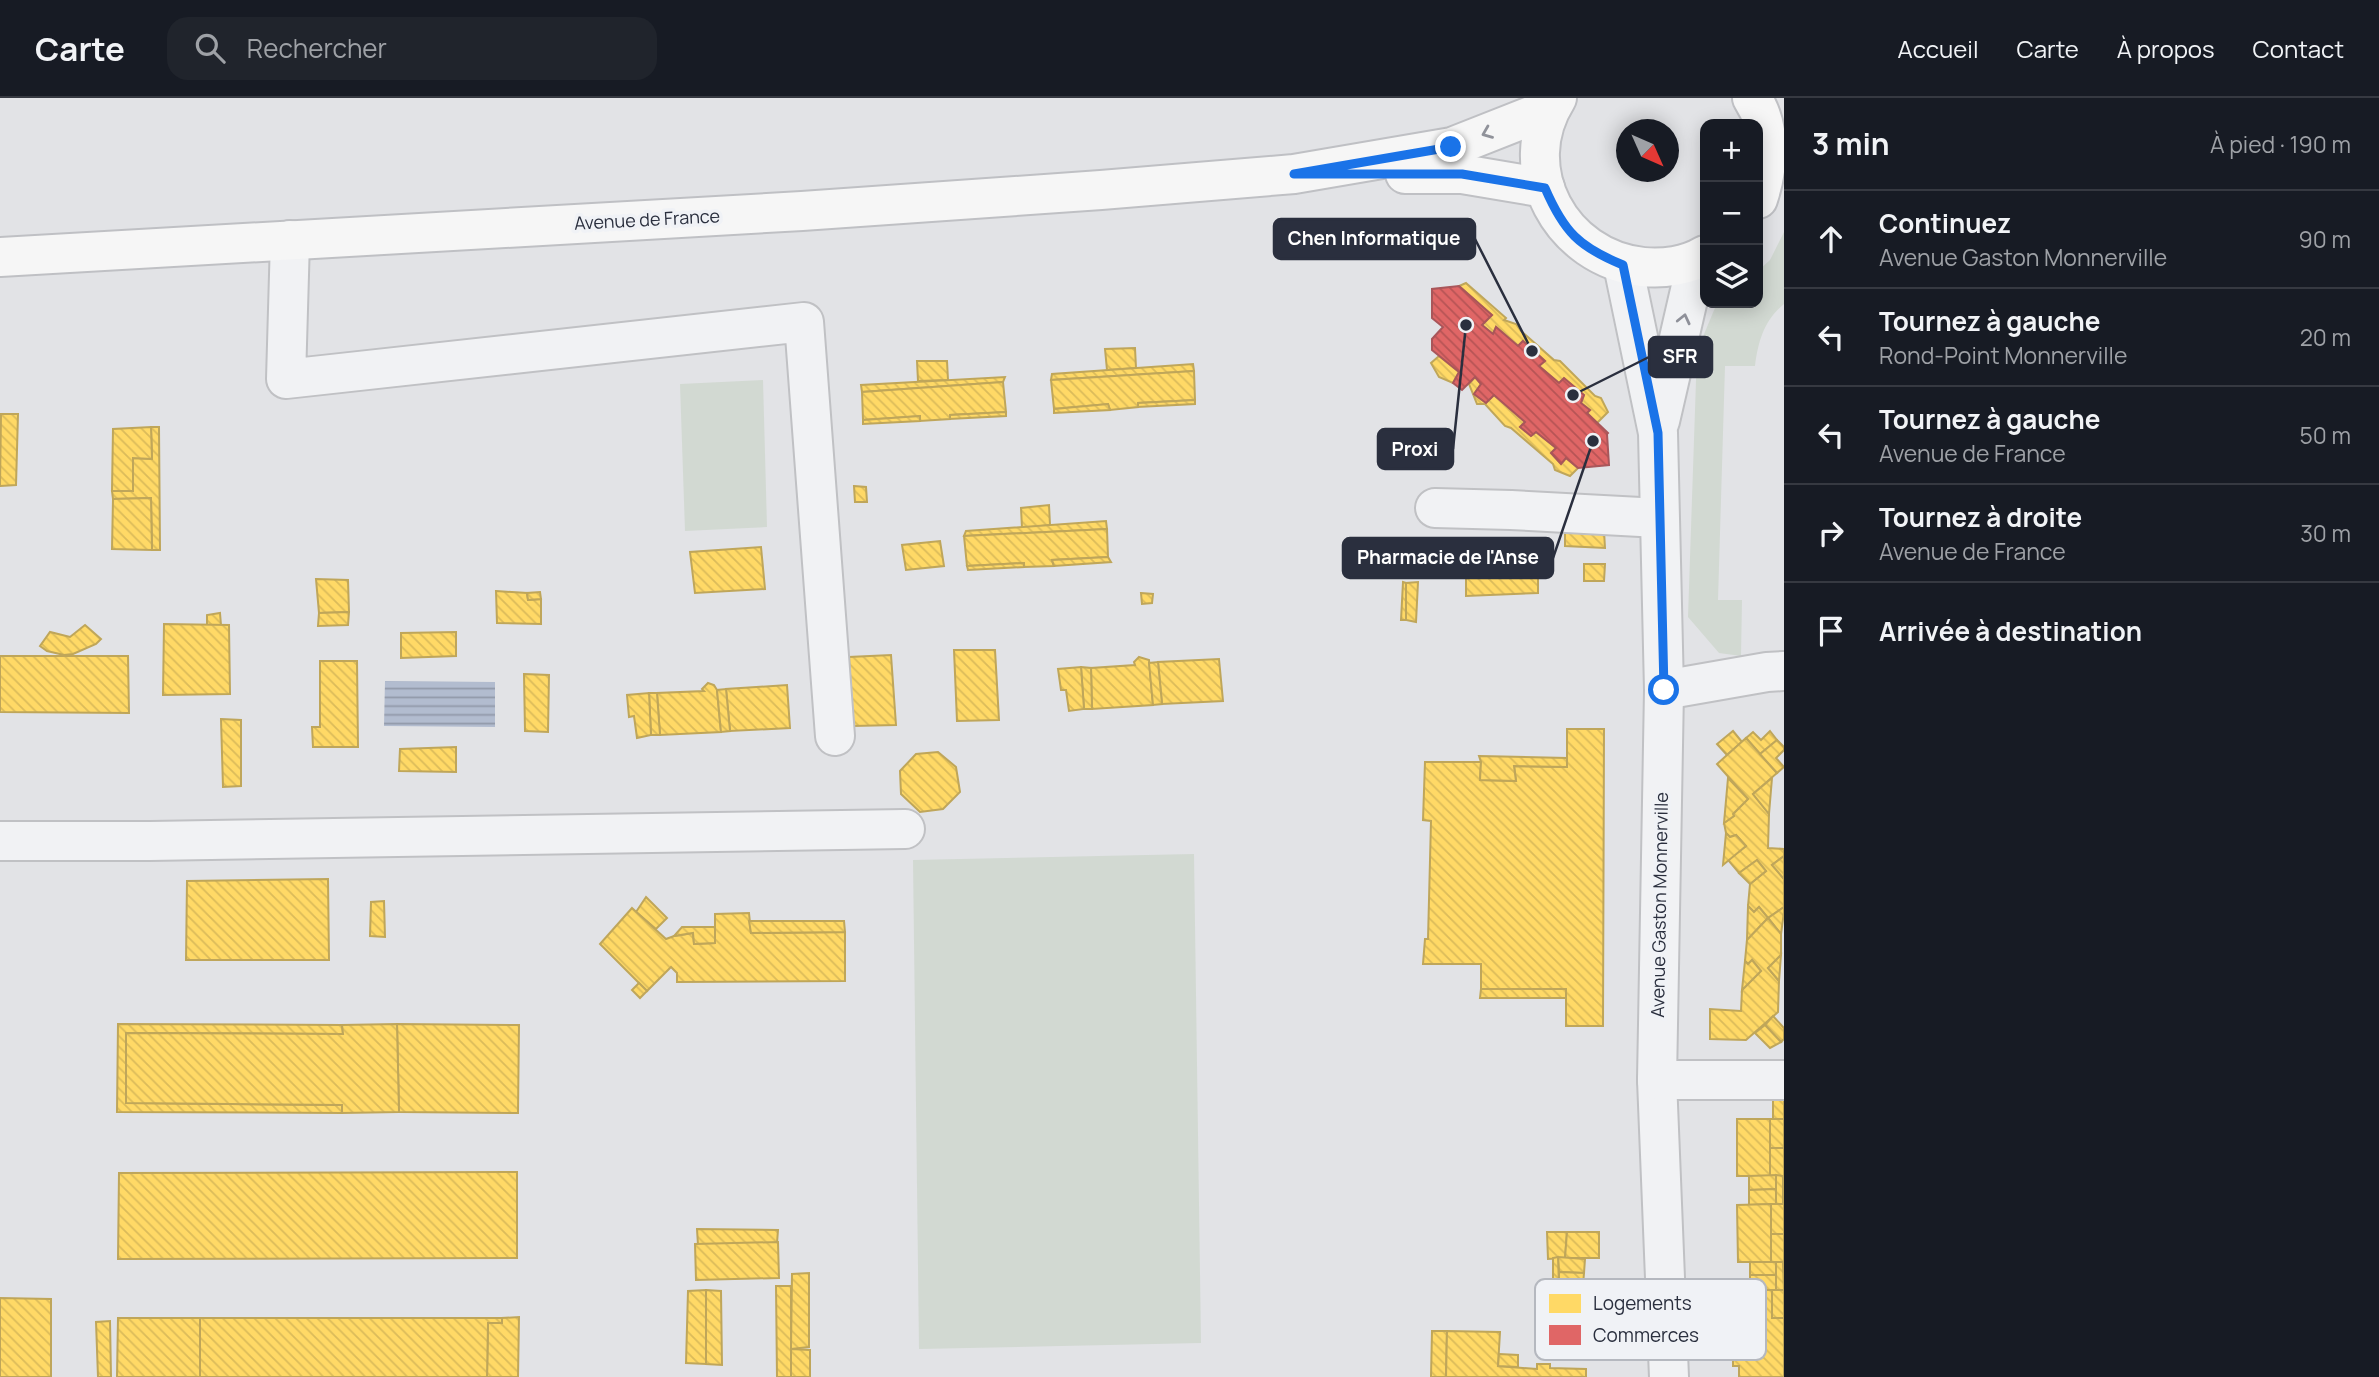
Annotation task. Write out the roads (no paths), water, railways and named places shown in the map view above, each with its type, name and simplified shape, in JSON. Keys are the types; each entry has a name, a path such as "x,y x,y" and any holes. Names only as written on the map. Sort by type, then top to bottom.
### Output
{"main road":[{"name":"Avenue de France","path":"1294,174 1451,147 1554,103"},
{"path":"1554,103 1542,134 1540,161 1545,188 1556,214 1574,237 1597,254 1623,265 1660,269 1700,257"},
{"path":"1763,105 1767,162 1763,183"},
{"name":"Avenue de France","path":"0,257 802,211 1294,174 1462,174 1545,188"},
{"path":"1763,204 1784,198"}],"street":[{"path":"290,240 286,379 804,322 835,736"},
{"name":"Avenue Gaston Monnerville","path":"1658,433 1700,261"},
{"name":"Avenue Gaston Monnerville","path":"1623,265 1658,433 1664,690 1657,1080 1665,1279"},
{"path":"1435,509 1658,518"},
{"path":"1664,690 1784,671"},
{"path":"0,841 905,829"},
{"path":"1657,1080 1784,1080"}],"water":[{"path":"385,681 495,682 495,727 384,726"}],"place":[{"name":"Proxi","path":"1466,325"},
{"name":"Chen Informatique","path":"1532,351"},
{"name":"SFR","path":"1573,395"},
{"name":"Pharmacie de l'Anse","path":"1593,441"}]}
